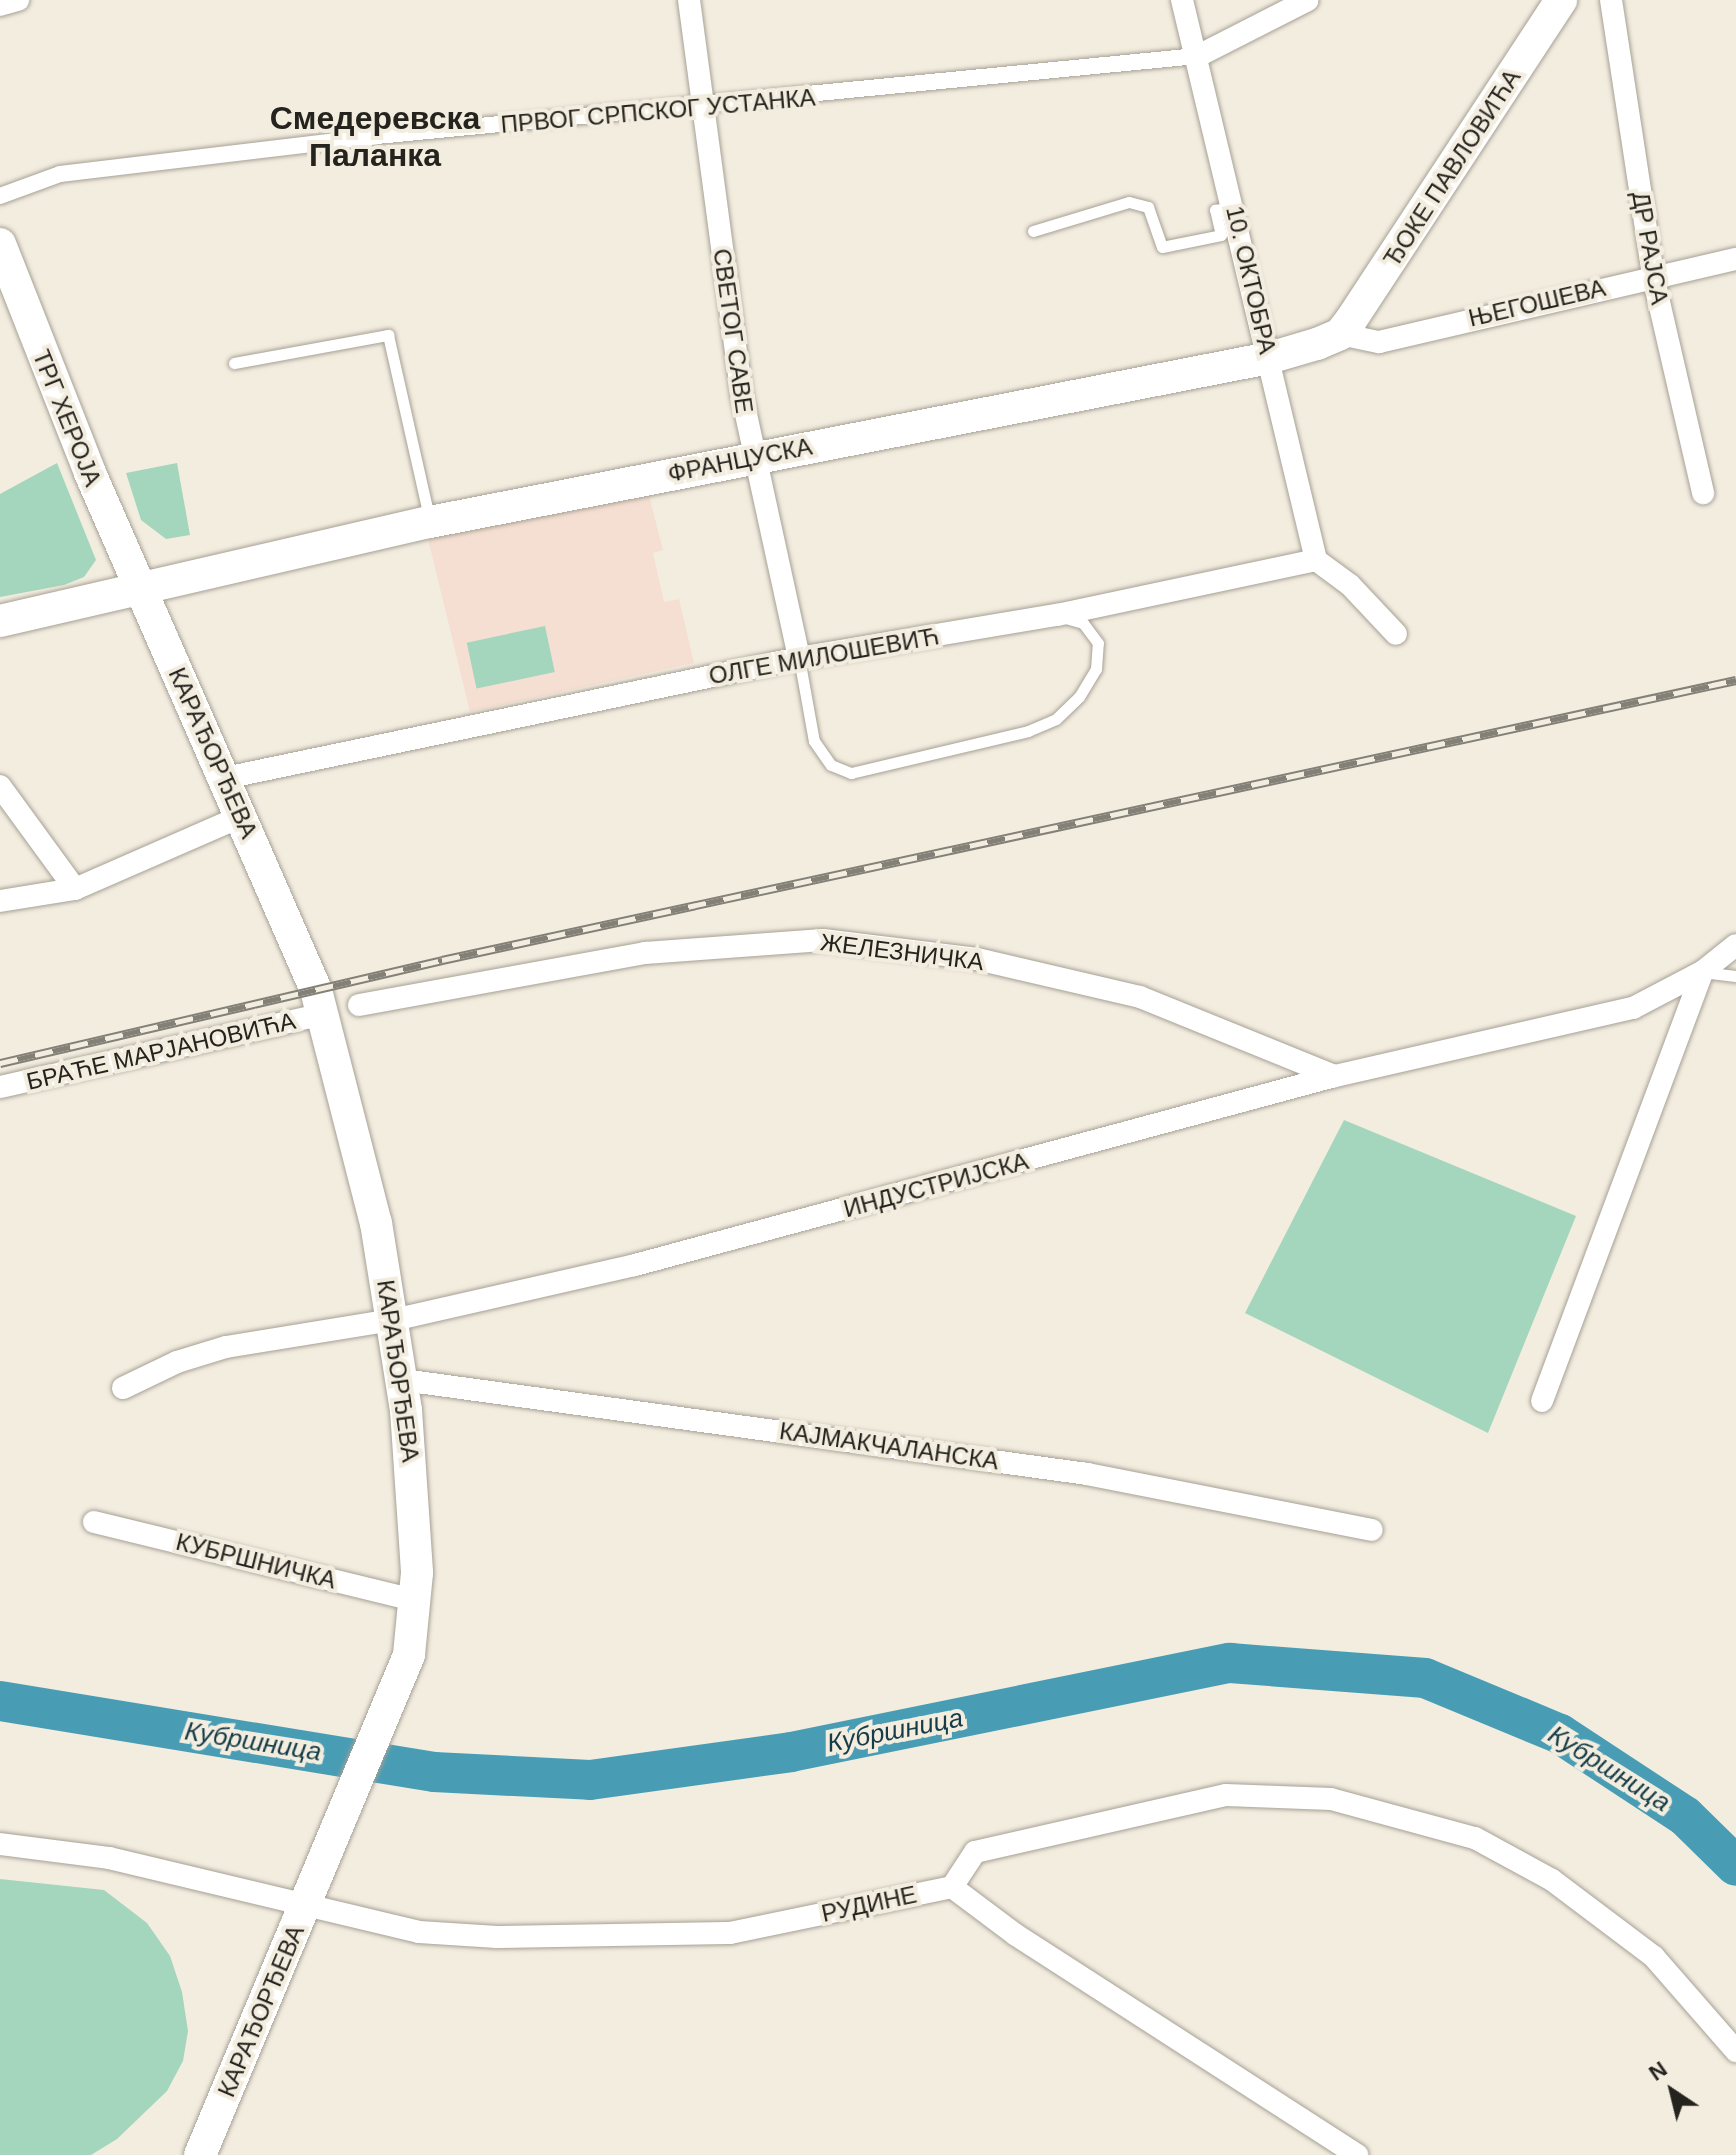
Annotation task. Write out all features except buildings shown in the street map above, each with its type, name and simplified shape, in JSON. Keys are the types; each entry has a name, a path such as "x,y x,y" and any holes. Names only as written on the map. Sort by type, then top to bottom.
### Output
{"main road":[{"name":"ЂОКЕ ПАВЛОВИЋА","path":"1340,334 1561,0"},
{"name":"ТРГ ХЕРОЈА","path":"0,244 139,589"},
{"name":"ФРАНЦУСКА","path":"0,621 430,522 1269,358 1340,334"},
{"name":"КАРАЂОРЂЕВА","path":"139,589 242,816 323,1014 352,1120 403,1380 418,1601 402,1677 200,2155"}],"street":[{"path":"0,5 18,0"},
{"name":"СВЕТОГ САВЕ","path":"689,0 754,457 799,658"},
{"name":"10. ОКТОБРА","path":"1182,0 1198,56 1316,560"},
{"name":"ПРВОГ СРПСКОГ УСТАНКА","path":"0,196 76,172 377,136 702,108 1198,56 1308,0"},
{"name":"ДР РАЈСА","path":"1611,0 1653,276 1703,493"},
{"name":"ЊЕГОШЕВА","path":"1340,334 1379,342 1736,259"},
{"path":"1316,560 1350,585 1396,634"},
{"name":"ОЛГЕ МИЛОШЕВИЋ","path":"225,778 799,658 1057,615 1316,560"},
{"path":"0,786 75,889"},
{"path":"0,901 75,889 242,816"},
{"name":"ЖЕЛЕЗНИЧКА","path":"359,1005 645,953 823,940 977,959 1140,997 1335,1076"},
{"name":"ИНДУСТРИЈСКА","path":"123,1388 177,1362 226,1347 393,1320 680,1253 1335,1076 1633,1008 1702,972 1736,945"},
{"path":"1542,1401 1702,972"},
{"name":"БРАЋЕ МАРЈАНОВИЋА","path":"0,1087 323,1014"},
{"name":"КАЈМАКЧАЛАНСКА","path":"403,1380 1087,1474 1372,1530"},
{"name":"КУБРШНИЧКА","path":"94,1522 418,1601"},
{"path":"1357,2155 1016,1935 952,1887 975,1852 1226,1795 1331,1799 1475,1838 1552,1880 1654,1957 1736,2051"},
{"name":"РУДИНЕ","path":"0,1844 109,1858 308,1901 434,1933 730,1933 952,1887"}],"lane":[{"path":"1033,231 1129,202 1148,207 1162,247 1221,235 1215,210 1233,207"},
{"path":"234,363 388,335 430,522"},
{"path":"799,658 814,741 831,765 851,773 1028,731 1056,719 1079,697 1096,669 1098,643 1083,623 1057,615"},
{"path":"1702,972 1736,976"}],"shaded area":[{"path":"647,487 663,550 653,553 664,602 679,599 694,663 470,712 428,539"}],"green space":[{"path":"57,463 96,560 84,577 64,585 0,597 0,494"},
{"path":"177,463 190,535 166,539 141,520 126,473"},
{"path":"545,626 555,672 477,689 467,643"},
{"path":"1344,1120 1576,1216 1488,1433 1245,1313"},
{"path":"0,1879 104,1890 147,1923 170,1956 182,1992 188,2031 183,2061 167,2091 117,2139 91,2155 0,2155"}],"waterway":[{"name":"Кубршница","path":"0,1701 434,1772 590,1780 791,1752 1230,1663 1425,1678 1560,1734 1685,1816 1736,1866"}],"railway":[{"path":"0,1063 442,960 1736,680"}],"district":[{"name":"Смедеревска Паланка","path":"375,138"}]}
